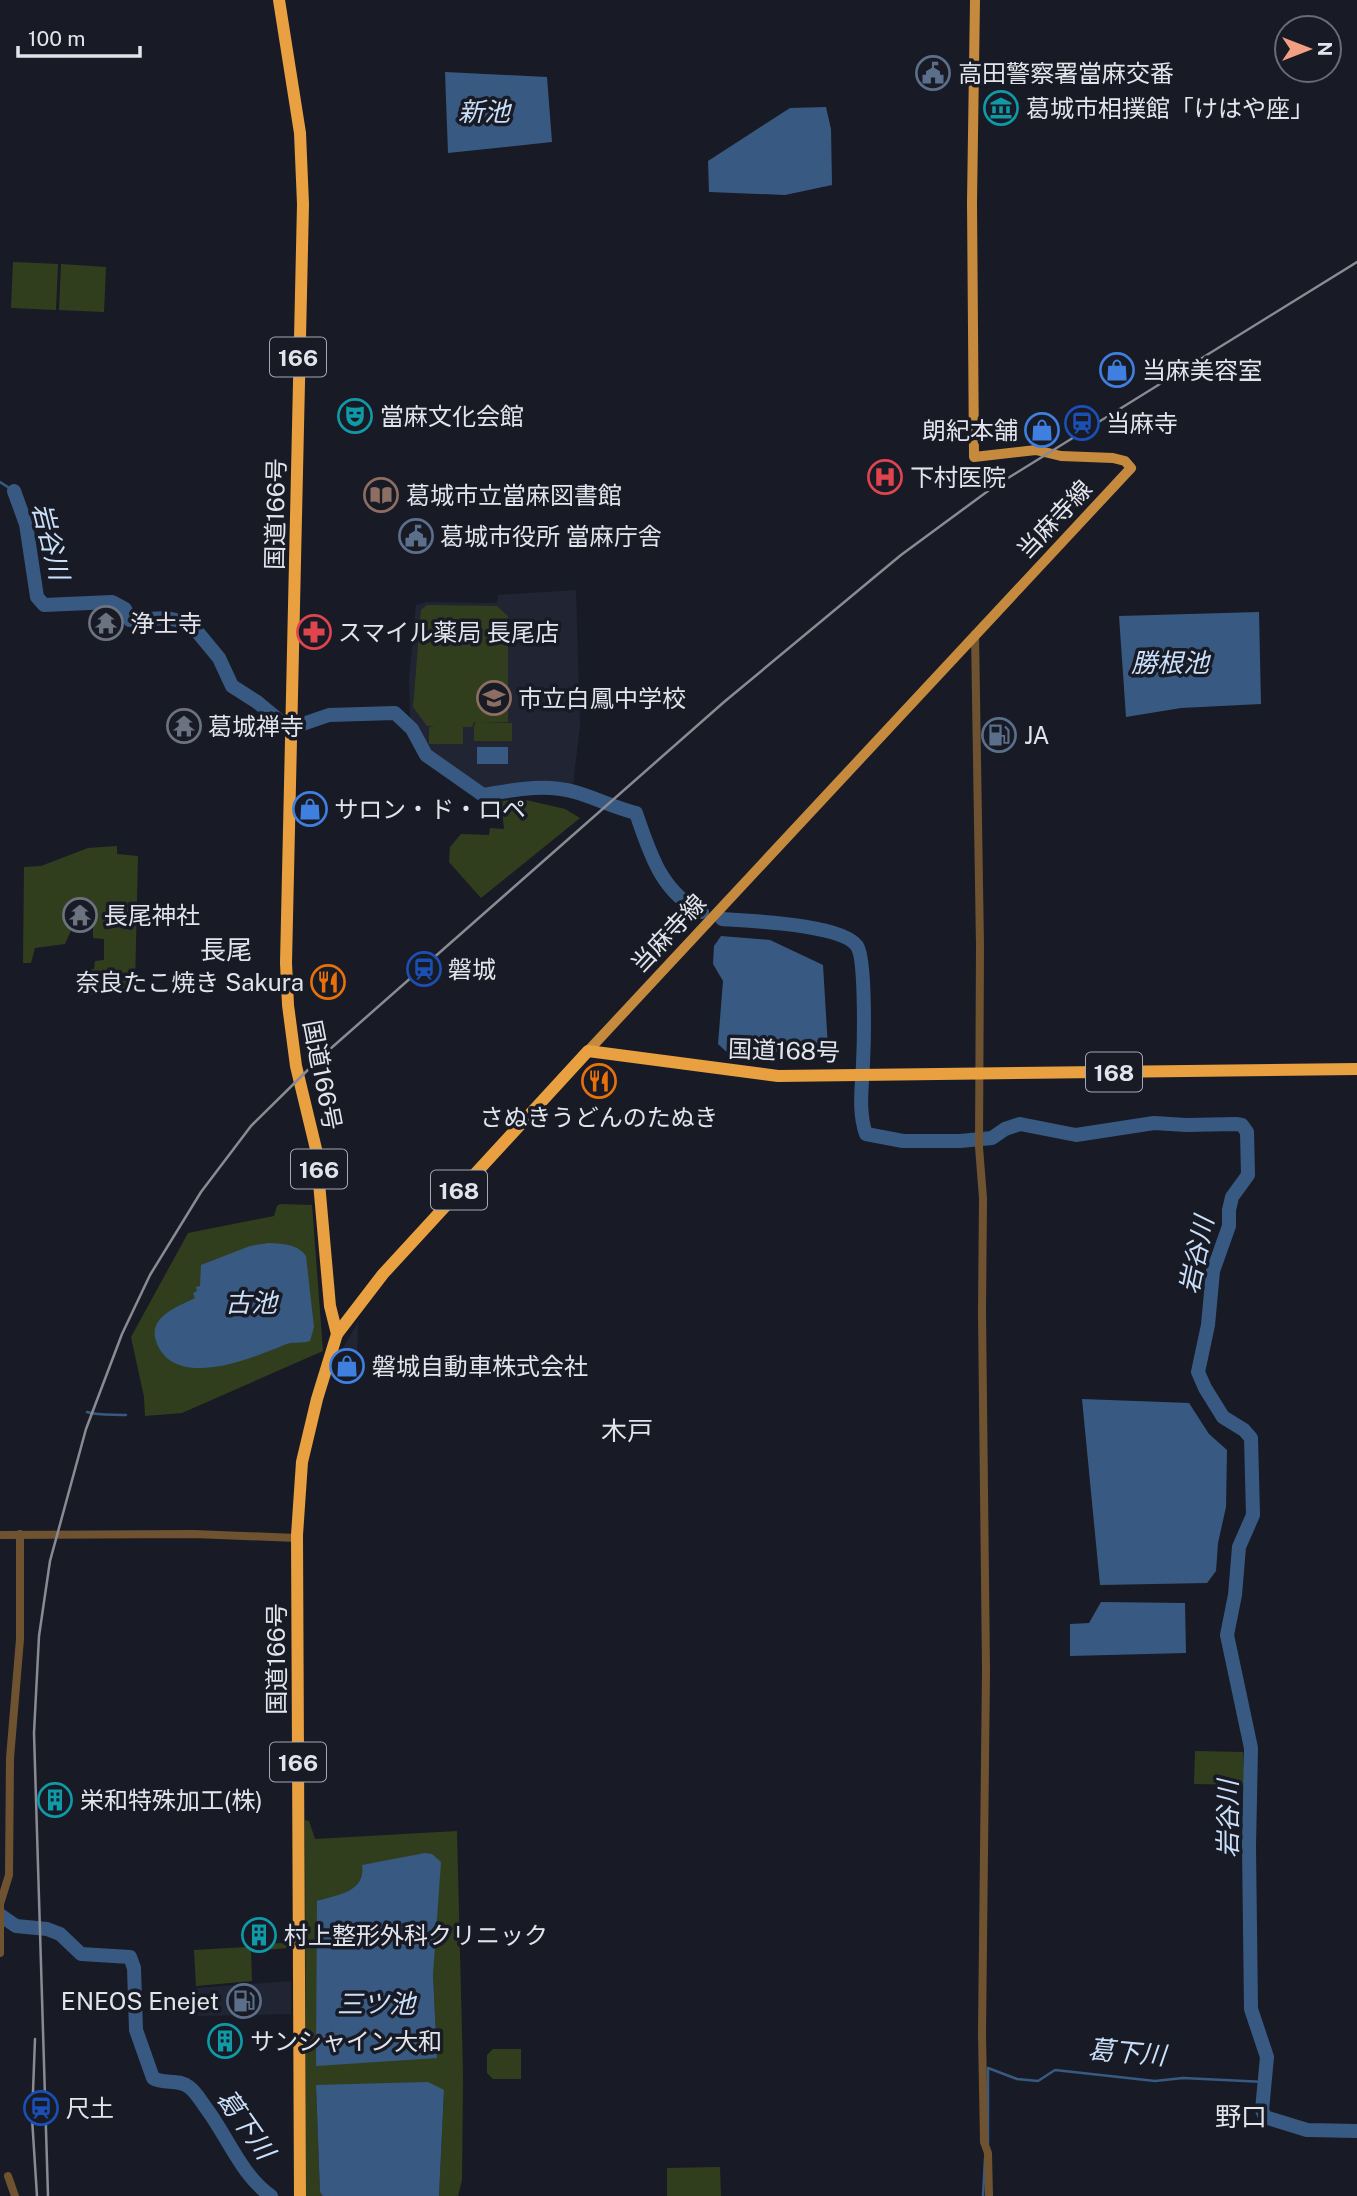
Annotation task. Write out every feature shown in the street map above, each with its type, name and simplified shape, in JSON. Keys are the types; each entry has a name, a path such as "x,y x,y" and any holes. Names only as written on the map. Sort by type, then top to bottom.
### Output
{"highway":[{"name":"国道166号","path":"279,0 300,133 303,204 286,963 296,1066 316,1149 330,1306 337,1334 317,1399 302,1462 297,1538 300,2196"},
{"name":"国道168号","path":"587,1051 778,1076 1357,1069"},
{"name":"168","path":"337,1334 383,1274 587,1051"}],"main road":[{"name":"当麻寺線","path":"587,1051 1131,468 1125,461 1113,458 1061,456 1036,450 974,457 972,202 975,0"}],"street":[{"path":"975,634 981,946 979,1147 983,1198 986,1670 982,2047 984,2142 988,2153 989,2196"},
{"path":"0,1953 0,1906 9,1875 10,1758 20,1639 20,1534"},
{"path":"0,1535 194,1534 297,1538"},
{"path":"8,2176 15,2196"}],"shaded area":[{"name":"市立白鳳中学校","path":"576,590 580,726 573,785 515,787 484,794 432,757 410,718 409,678 416,605 427,602 497,603 498,595"},
{"path":"358,1322 357,1374 331,1374 343,1348"},
{"name":"ENEOS Enejet","path":"291,1981 291,2014 198,2016 196,1988"}],"green space":[{"path":"13,262 58,264 56,310 11,308"},
{"path":"61,264 106,267 104,312 59,310"},
{"path":"427,605 497,606 508,616 508,722 479,722 512,723 512,741 474,741 474,722 472,727 463,727 463,744 429,744 429,727 435,726 427,726 413,707 421,610"},
{"path":"522,799 565,809 580,818 481,898 449,862 450,847 461,834 489,835 490,828 504,829 501,801"},
{"name":"長尾神社","path":"117,846 117,854 138,856 135,985 132,991 85,995 86,970 94,969 95,961 104,960 104,939 93,938 93,916 78,916 78,925 72,928 65,944 35,948 31,963 23,963 24,867 41,866 88,848"},
{"path":"280,1204 312,1205 323,1351 182,1413 145,1416 144,1397 131,1337 188,1233 274,1216"},
{"path":"1195,1751 1243,1752 1245,1785 1194,1784"},
{"path":"305,1820 309,1821 315,1839 457,1831 463,2074 462,2180 458,2196 439,2196 444,2090 316,2085 320,2192 323,2196 306,2196","holes":["375,1863 433,1974 437,2058 317,1902 354,1887 362,1874 363,1865"]},
{"path":"289,1943 289,1948 251,1951 252,1981 196,1986 194,1950"},
{"path":"493,2049 521,2049 521,2079 493,2079 487,2073 487,2055"},
{"path":"720,2167 721,2196 667,2196 667,2168"}],"water":[{"name":"新池","path":"445,72 547,77 552,142 448,153"},
{"path":"826,107 831,129 832,185 785,195 709,192 708,161 790,108"},
{"name":"勝根池","path":"1259,612 1261,704 1181,708 1126,717 1119,616"},
{"path":"477,747 508,747 508,764 477,764"},
{"path":"721,936 770,940 823,965 828,1048 730,1055 718,1044 723,981 713,964 714,946"},
{"name":"古池","path":"269,1243 294,1247 306,1256 314,1327 310,1341 287,1344 214,1367 178,1365 165,1356 156,1341 156,1325 173,1309 195,1298 193,1293 197,1291 196,1287 200,1286 201,1265 250,1246"},
{"path":"1082,1399 1189,1403 1209,1434 1227,1450 1226,1507 1218,1543 1216,1571 1207,1583 1100,1585"},
{"path":"1101,1602 1185,1603 1186,1653 1070,1656 1070,1624 1089,1623"},
{"name":"三ツ池","path":"432,1854 441,1862 433,1974 437,2058 316,2066 317,1901 355,1887 362,1874 362,1865"},
{"name":"三ツ池","path":"428,2082 444,2090 439,2196 323,2196 320,2192 316,2085"}],"waterway":[{"name":"岩谷川","path":"0,482 14,491"},
{"name":"岩谷川","path":"14,491 26,524 37,597 44,605 112,602 125,609 130,620 167,618 184,622 195,629 219,658 232,686 281,722 297,726 329,715 395,713 412,729 426,755 483,795 529,788 563,789 636,813 652,857 667,883 688,904 702,912"},
{"name":"岩谷川","path":"722,919 815,928 834,933 857,946 863,984 861,1108 866,1134 903,1141 960,1141 992,1138 1005,1129 1020,1124 1076,1135 1154,1123 1236,1124 1242,1125 1247,1132 1248,1175 1232,1197 1229,1226 1213,1271 1208,1325 1198,1372 1223,1417 1244,1430 1251,1438 1253,1515 1239,1547 1235,1595 1227,1635 1251,1748 1251,2009 1267,2057 1262,2110 1265,2117 1307,2130 1357,2131"},
{"path":"87,1412 126,1415"},
{"name":"葛下川","path":"0,1915 16,1926 47,1929 60,1934 81,1954 130,1957 134,1968 136,2030 153,2078 185,2084 194,2091 243,2167 271,2196"},
{"name":"葛下川","path":"988,2144 988,2068 1017,2079 1038,2081 1055,2070 1155,2081 1183,2078 1265,2082"},
{"name":"葛下川","path":"983,2196 985,2158"}],"railway":[{"path":"48,2196 34,1733 39,1636 50,1561 86,1429 122,1334 150,1275 201,1192 251,1126 321,1057 724,702 901,555 992,488 1357,262"},
{"path":"35,2039 32,2118 37,2196"}],"place":[{"name":"高田警察署當麻交番","path":"933,73"},
{"name":"葛城市相撲館「けはや座」","path":"1001,108"},
{"name":"当麻美容室","path":"1117,370"},
{"name":"當麻文化会館","path":"355,416"},
{"name":"当麻寺","path":"1082,423"},
{"name":"朗紀本舗","path":"1042,430"},
{"name":"下村医院","path":"885,477"},
{"name":"葛城市立當麻図書館","path":"381,495"},
{"name":"葛城市役所 當麻庁舎","path":"416,536"},
{"name":"浄土寺","path":"106,623"},
{"name":"スマイル薬局 長尾店","path":"314,632"},
{"name":"市立白鳳中学校","path":"494,698"},
{"name":"葛城禅寺","path":"184,726"},
{"name":"JA","path":"999,735"},
{"name":"サロン・ド・ロペ","path":"310,809"},
{"name":"長尾神社","path":"80,915"},
{"name":"磐城","path":"424,969"},
{"name":"奈良たこ焼き Sakura","path":"328,982"},
{"name":"さぬきうどんのたぬき","path":"599,1081"},
{"name":"磐城自動車株式会社","path":"347,1366"},
{"name":"栄和特殊加工(株)","path":"55,1800"},
{"name":"村上整形外科クリニック","path":"259,1935"},
{"name":"ENEOS Enejet","path":"244,2001"},
{"name":"サンシャイン大和","path":"225,2041"},
{"name":"尺土","path":"41,2108"}],"district":[{"name":"長尾","path":"226,949"},
{"name":"木戸","path":"627,1430"},
{"name":"野口","path":"1241,2116"}]}
